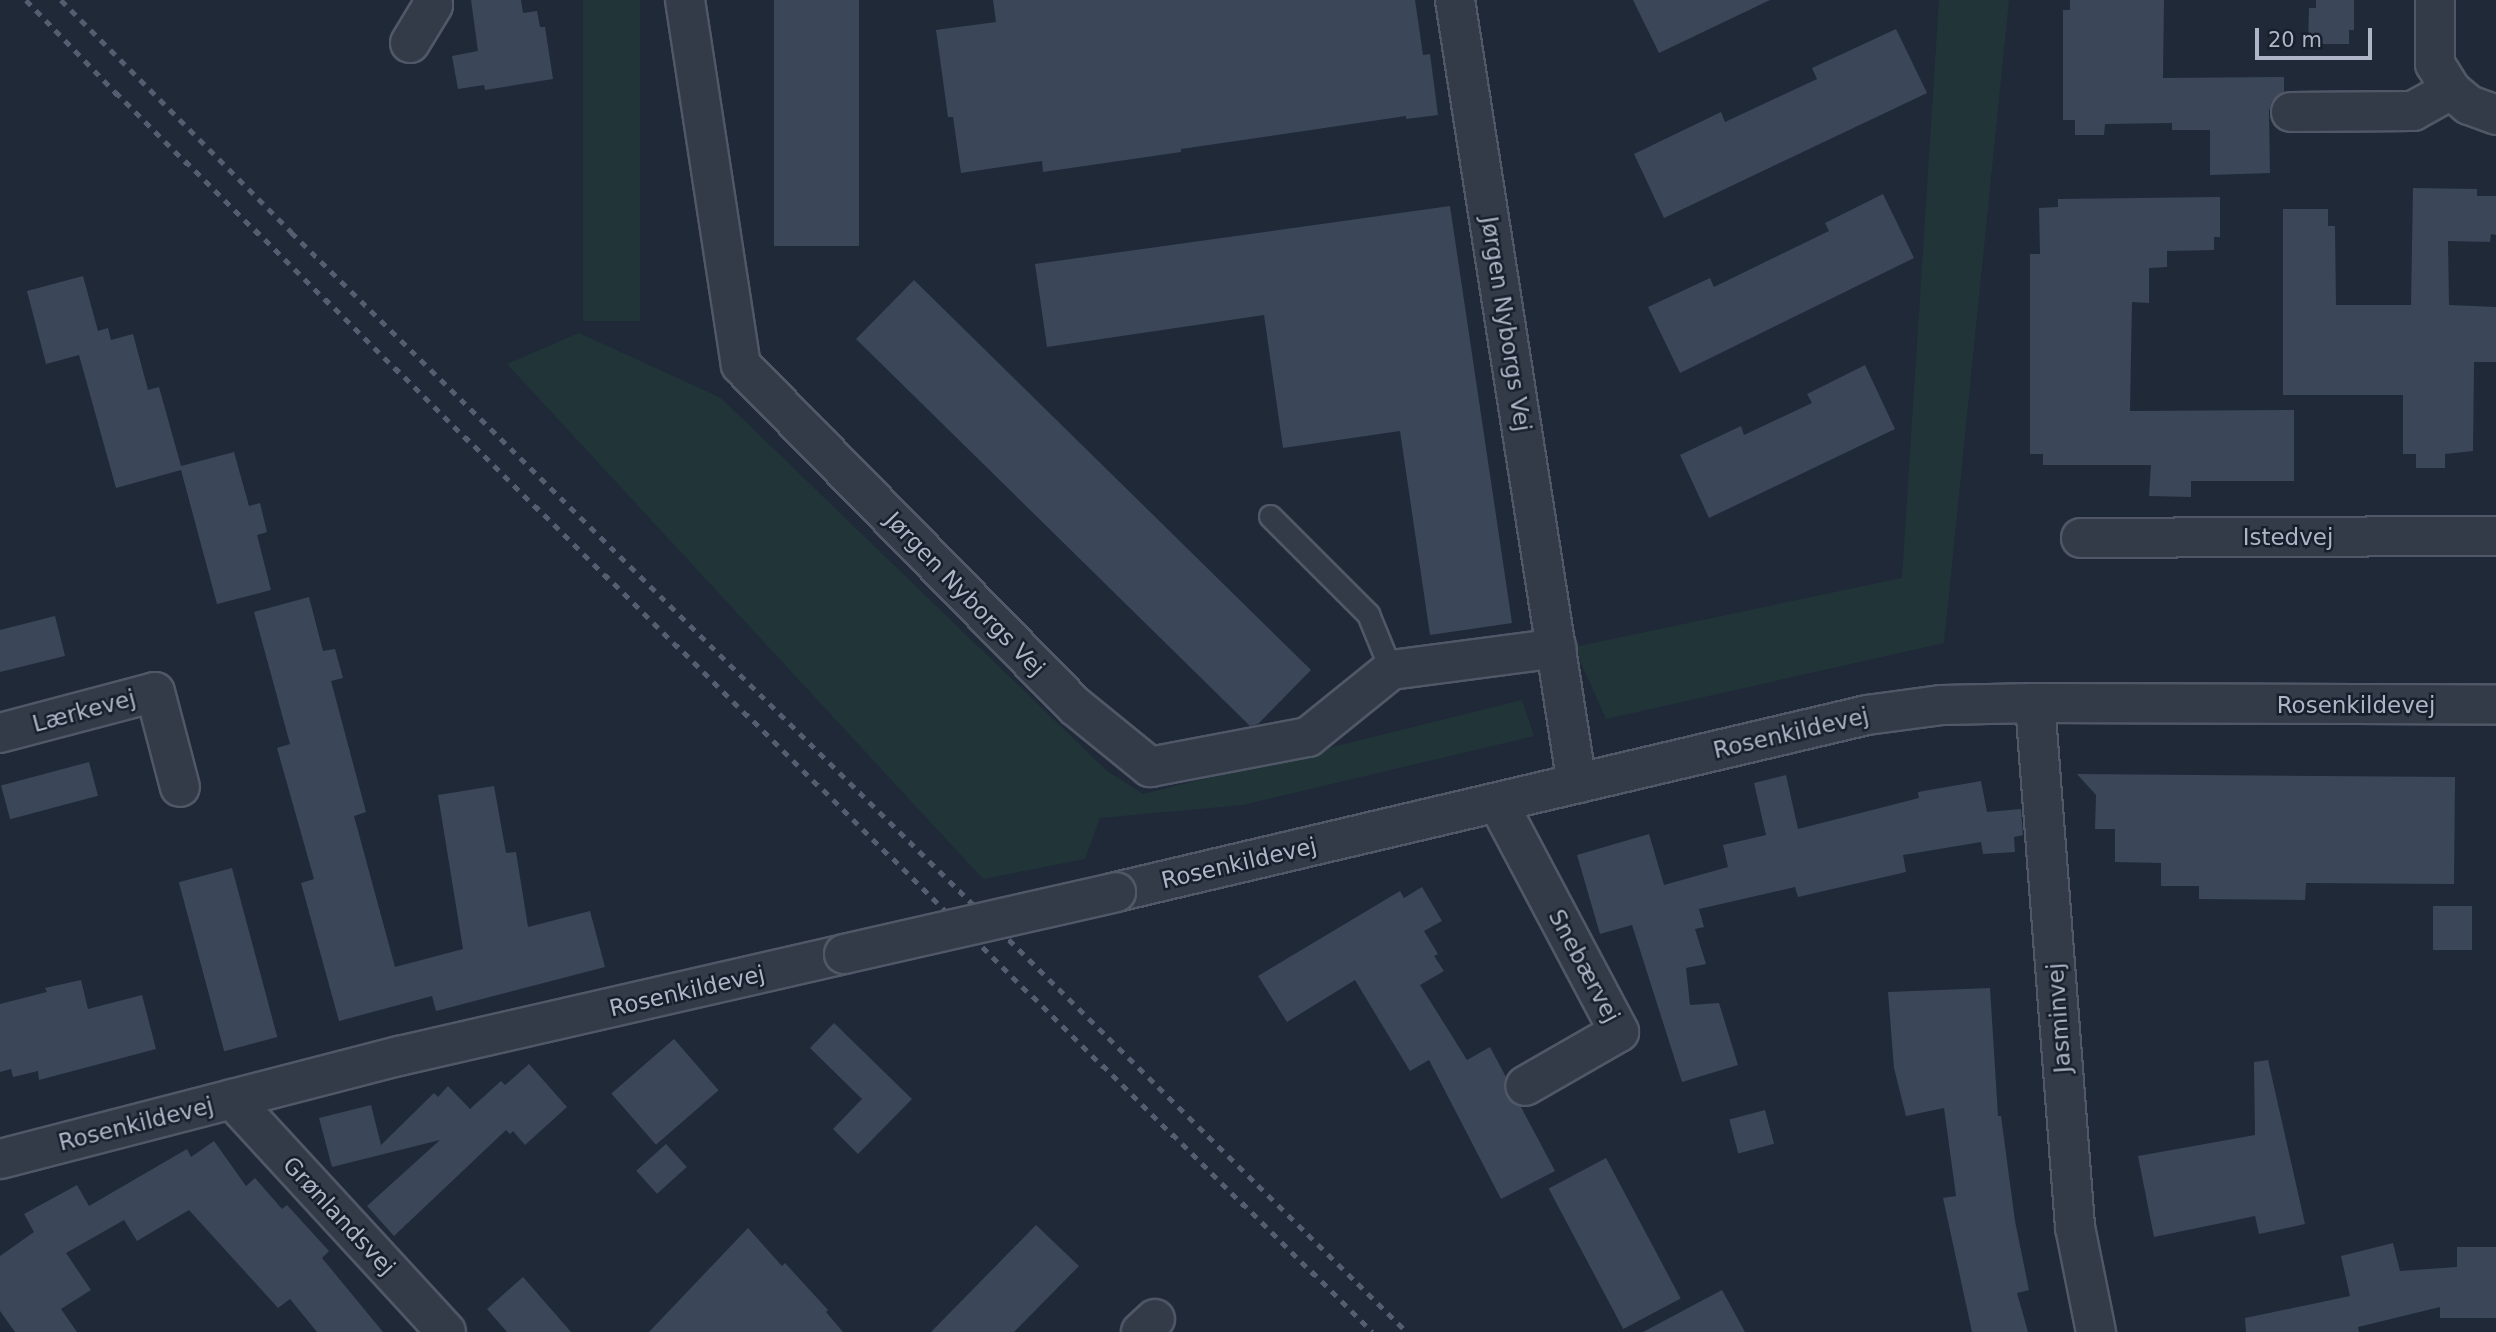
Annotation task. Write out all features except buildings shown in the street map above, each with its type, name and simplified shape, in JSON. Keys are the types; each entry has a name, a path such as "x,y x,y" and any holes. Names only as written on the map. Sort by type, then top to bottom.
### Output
{"street":[{"path":"410,43 433,5 432,0"},
{"name":"Jørgen Nyborgs Vej","path":"685,0 741,365 1075,706 1150,767 1308,737 1391,670"},
{"name":"Jørgen Nyborgs Vej","path":"1455,0 1577,784"},
{"path":"2435,0 2435,64 2451,90 2469,105 2496,115"},
{"path":"2291,112 2413,111 2451,90"},
{"name":"Istedvej","path":"2081,538 2496,536"},
{"path":"1391,670 1557,648"},
{"name":"Lærkevej","path":"0,733 155,692 180,787"},
{"name":"Rosenkildevej","path":"0,1159 399,1056 1116,892 1867,715 1942,705 2035,703 2496,705"},
{"name":"Jasminvej","path":"2035,703 2075,1227 2096,1332"},
{"name":"Snebærvej","path":"1498,803 1619,1032 1525,1086"},
{"name":"Grønlandsvej","path":"232,1099 446,1332"}],"lane":[{"path":"1270,516 1368,614 1391,670"}],"green space":[{"path":"583,0 640,0 640,321 583,321"},
{"path":"1939,0 2009,0 1944,643 1606,719 1574,647 1902,578"},
{"path":"579,333 721,398 1107,771 1143,794 1522,700 1534,736 1243,805 1100,818 1085,859 983,879 507,364"}],"railway":[{"path":"26,0 115,92 1373,1332"},
{"path":"61,0 291,232 1407,1332"}]}
